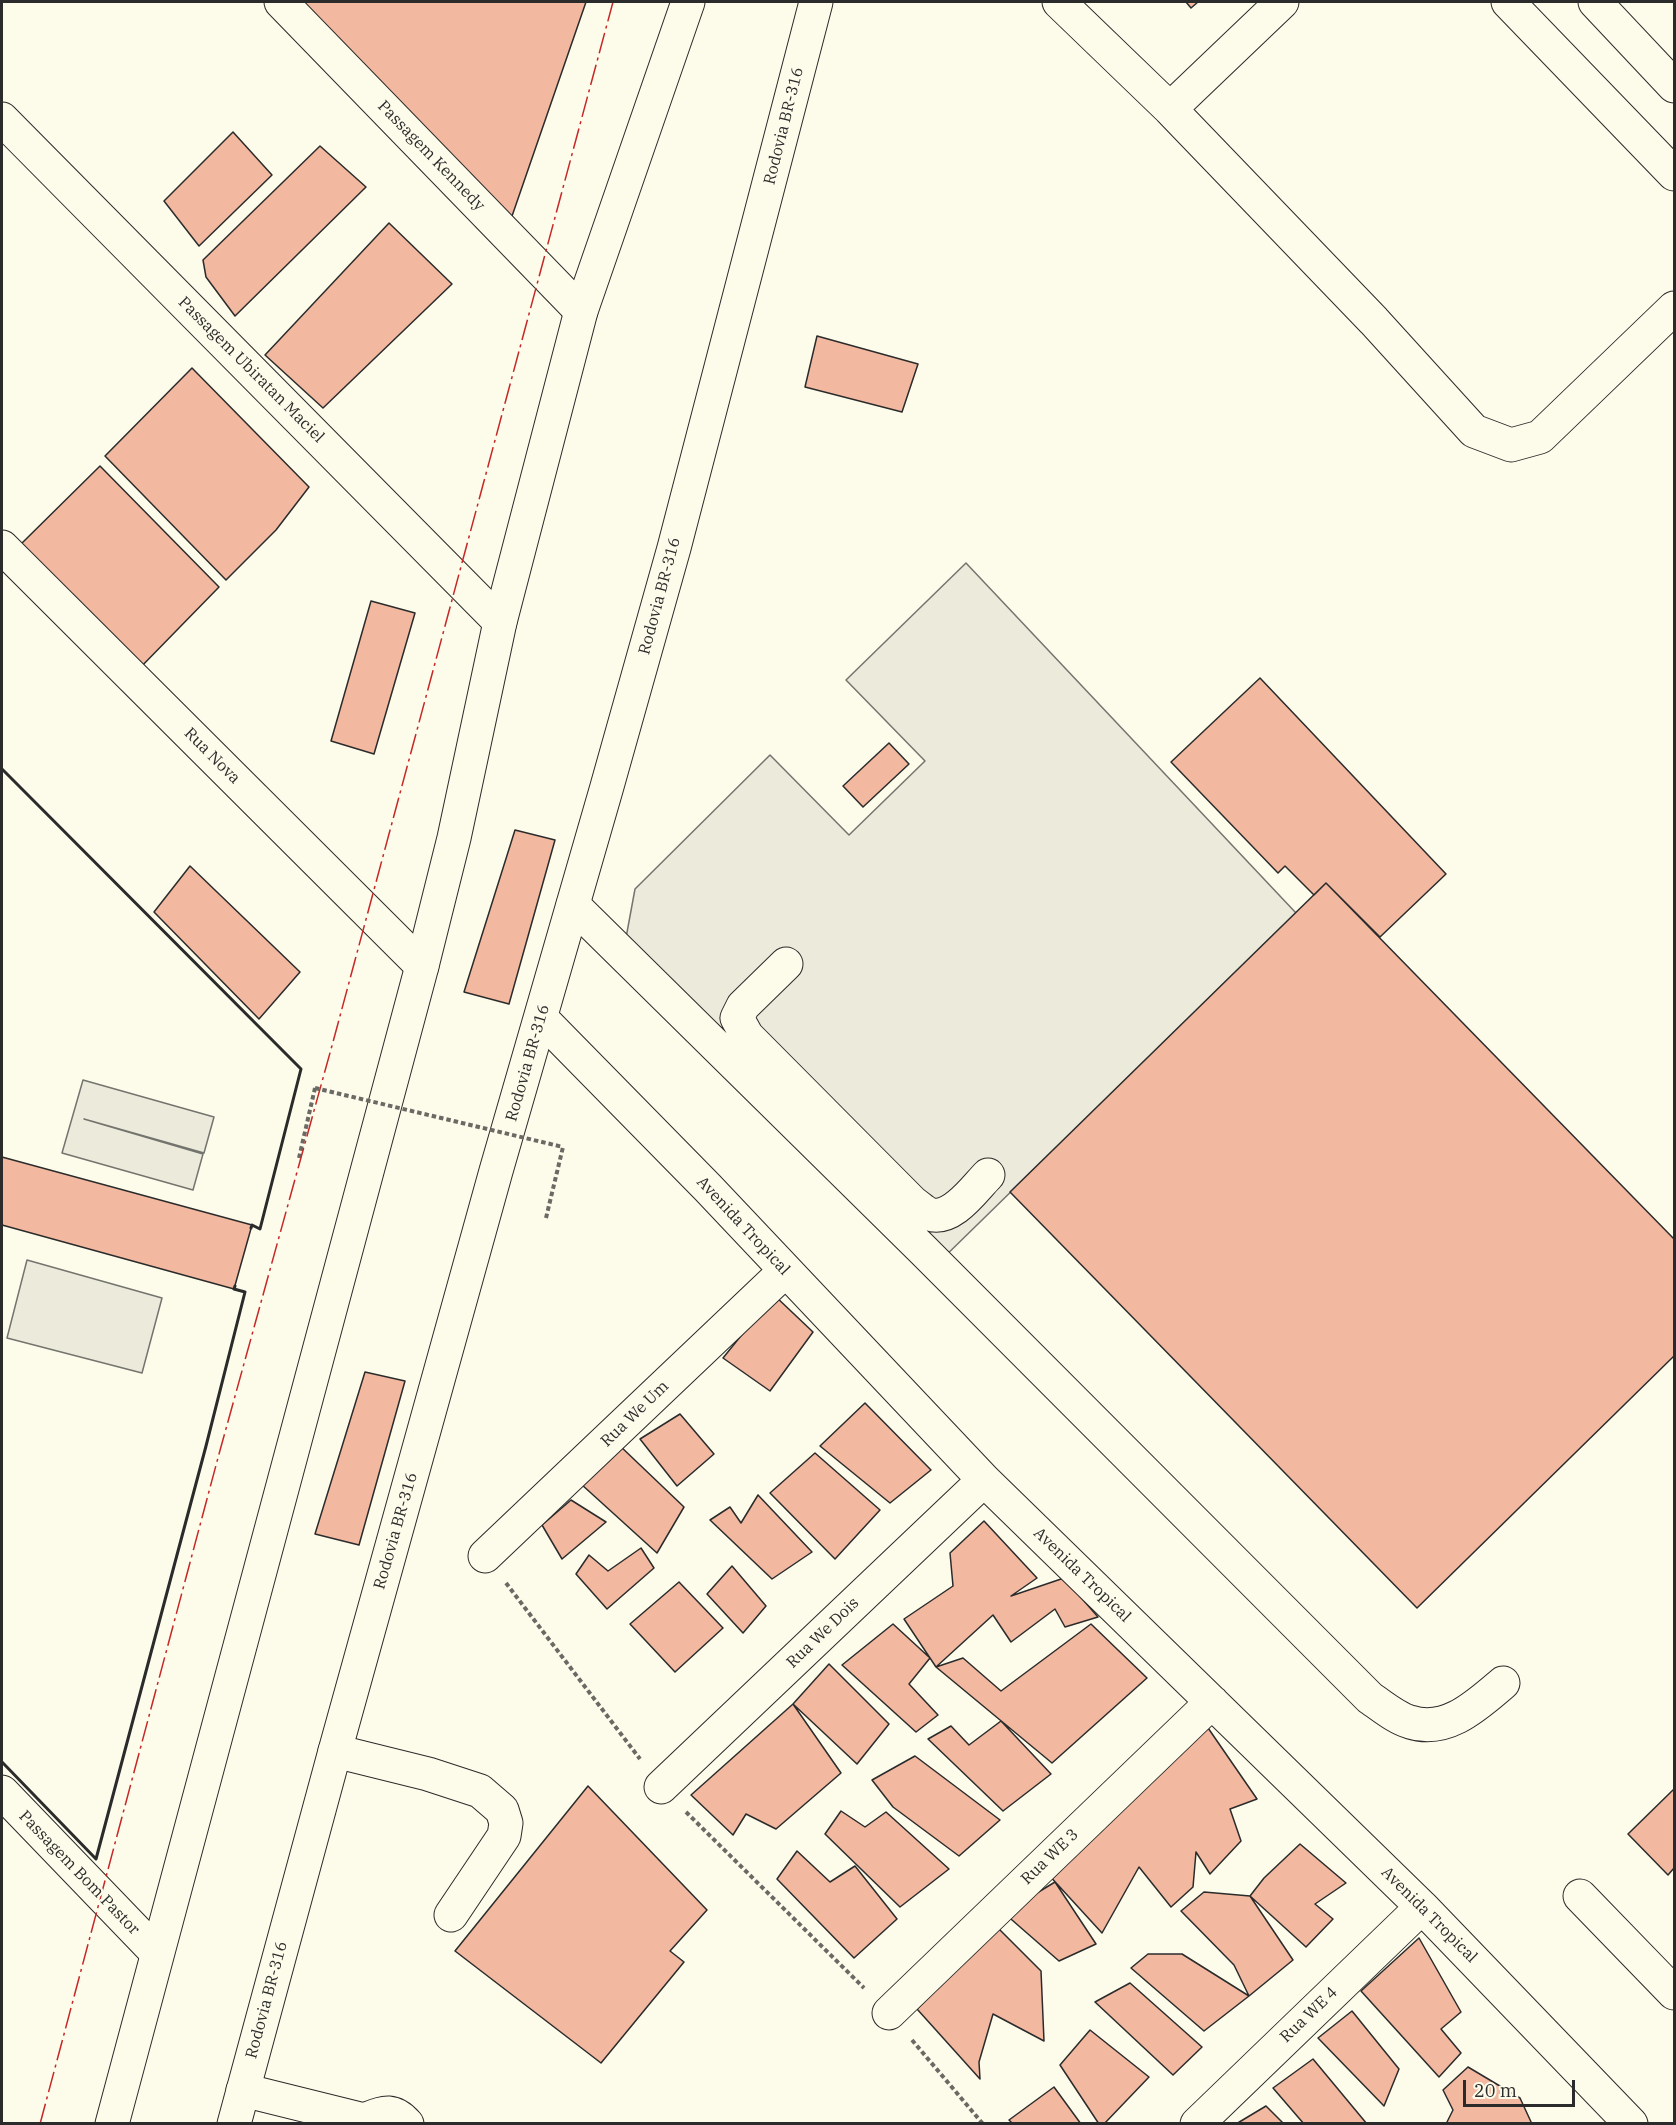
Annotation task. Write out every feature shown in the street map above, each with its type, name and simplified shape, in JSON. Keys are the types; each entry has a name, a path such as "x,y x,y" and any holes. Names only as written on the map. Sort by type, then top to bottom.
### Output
{"main road":[{"name":"Passagem Kennedy","path":"281,2 582,311"},
{"path":"112,2124 422,966 454,838 500,622 582,311 688,2"},
{"name":"Rodovia BR-316","path":"234,2124 496,1171 674,548 816,2"},
{"path":"1059,2 1170,109 1374,321 1474,431 1511,445 1540,437 1674,308"},
{"path":"1170,109 1282,2"},
{"path":"1508,2 1674,174"},
{"path":"1595,2 1674,86"},
{"name":"Passagem Ubiratan Maciel","path":"2,119 500,622"},
{"name":"Rua Nova","path":"2,547 422,966"},
{"path":"573,905 924,1251 1370,1698 1410,1722 1439,1725 1471,1710 1503,1683"},
{"path":"786,964 743,1006 737,1018 747,1036 905,1194 928,1214 940,1215 952,1211 988,1175"},
{"name":"Avenida Tropical","path":"541,1018 708,1188 984,1480 1422,1907 1631,2124"},
{"name":"Rua We Um","path":"485,1556 785,1271"},
{"name":"Rua We Dois","path":"661,1787 984,1480"},
{"name":"Rua WE 3","path":"889,2013 1212,1702"},
{"path":"335,1750 428,1774 480,1791 502,1810 506,1823 504,1836 451,1915"},
{"name":"Passagem Bom Pastor","path":"2,1792 158,1953"},
{"path":"1580,1896 1674,1993"},
{"name":"Rua WE 4","path":"1197,2124 1422,1907"},
{"path":"243,2090 364,2122 385,2112 400,2115 407,2124"}],"path":[{"path":"299,1158 315,1088 563,1147 546,1218"},
{"path":"485,1556 661,1787 889,2013 983,2124"}],"shaded area":[{"path":"966,563 1296,913 933,1268 623,954 635,889 770,755 849,835 925,761 846,680"},
{"path":"83,1080 214,1117 204,1153 84,1119 203,1154 193,1190 62,1153"},
{"path":"27,1260 162,1298 142,1373 7,1338"}],"building":[{"path":"298,2 586,2 511,219"},
{"path":"1186,2 1198,2 1191,8"},
{"path":"233,132 272,175 199,246 164,201"},
{"path":"320,146 366,187 235,316 206,277 203,260"},
{"path":"389,223 452,284 323,408 265,355"},
{"path":"817,336 918,364 902,412 805,387"},
{"path":"192,368 309,487 276,530 226,580 105,456"},
{"path":"100,466 219,587 136,672 20,545"},
{"path":"371,601 415,613 374,754 331,741"},
{"path":"1260,678 1446,874 1380,937 1326,883 1314,895 1285,866 1278,873 1171,762"},
{"path":"889,743 909,764 863,807 843,786"},
{"path":"515,830 555,840 509,1004 464,992"},
{"path":"190,866 300,972 259,1019 154,912"},
{"path":"1326,883 1674,1239 1674,1356 1417,1608 1010,1192"},
{"path":"2,1157 252,1225 234,1289 2,1225"},
{"path":"774,1295 813,1332 770,1391 723,1358"},
{"path":"365,1372 405,1381 359,1545 315,1534"},
{"path":"865,1403 931,1470 890,1503 820,1446"},
{"path":"680,1414 714,1454 677,1486 640,1439"},
{"path":"618,1444 684,1507 657,1553 581,1484"},
{"path":"815,1453 880,1510 835,1559 770,1493"},
{"path":"758,1495 812,1552 772,1579 710,1520 730,1507 741,1523"},
{"path":"571,1500 606,1522 562,1559 542,1525"},
{"path":"984,1521 1037,1578 1011,1596 1064,1578 1098,1617 1065,1627 1055,1609 1011,1642 993,1615 936,1667 904,1619 953,1586 950,1553"},
{"path":"641,1548 654,1568 607,1609 576,1574 589,1555 608,1571"},
{"path":"732,1566 766,1606 743,1633 707,1594"},
{"path":"679,1582 723,1628 675,1672 630,1624"},
{"path":"893,1624 930,1658 909,1684 938,1715 916,1732 842,1665"},
{"path":"1091,1624 1147,1678 1052,1763 936,1667 963,1658 1001,1691"},
{"path":"829,1664 889,1724 857,1764 793,1704"},
{"path":"793,1704 841,1773 776,1829 746,1814 733,1835 691,1795"},
{"path":"1001,1721 1051,1774 1003,1811 928,1739 951,1726 969,1745"},
{"path":"1206,1725 1257,1799 1230,1809 1241,1841 1210,1874 1196,1852 1193,1887 1171,1907 1139,1867 1102,1933 1047,1873"},
{"path":"915,1756 1000,1820 959,1856 893,1807 872,1780"},
{"path":"588,1786 707,1910 670,1951 684,1962 601,2063 455,1951"},
{"path":"1674,1789 1674,1868 1668,1875 1628,1834"},
{"path":"841,1811 865,1827 886,1812 949,1869 900,1907 825,1834"},
{"path":"1300,1844 1346,1883 1315,1904 1333,1919 1306,1947 1250,1896 1264,1878"},
{"path":"797,1851 830,1882 855,1866 897,1919 854,1958 777,1879"},
{"path":"1055,1882 1096,1944 1059,1961 1004,1913"},
{"path":"1204,1892 1250,1896 1293,1960 1249,1996 1234,1965 1181,1911"},
{"path":"998,1928 1041,1971 1044,2041 993,2014 979,2062 980,2079 917,2009"},
{"path":"1419,1938 1461,2012 1441,2029 1461,2053 1439,2077 1361,1991"},
{"path":"1148,1954 1182,1954 1249,1996 1204,2031 1131,1968"},
{"path":"1130,1983 1202,2047 1173,2075 1095,2002"},
{"path":"1352,2011 1399,2069 1384,2106 1318,2038"},
{"path":"1090,2030 1149,2077 1104,2124 1099,2124 1060,2065"},
{"path":"1313,2059 1367,2124 1304,2124 1273,2088"},
{"path":"1468,2067 1520,2098 1532,2124 1446,2124 1453,2110 1443,2090"},
{"path":"1054,2087 1081,2124 1013,2124 1009,2120"},
{"path":"1266,2106 1284,2124 1236,2124"}],"wall":[{"path":"2,769 301,1069 260,1229 252,1225 251,1228"},
{"path":"2,1762 96,1859 245,1292 234,1289 235,1286"}],"power":[{"path":"40,2124 219,1454 333,1042 613,2"}]}
